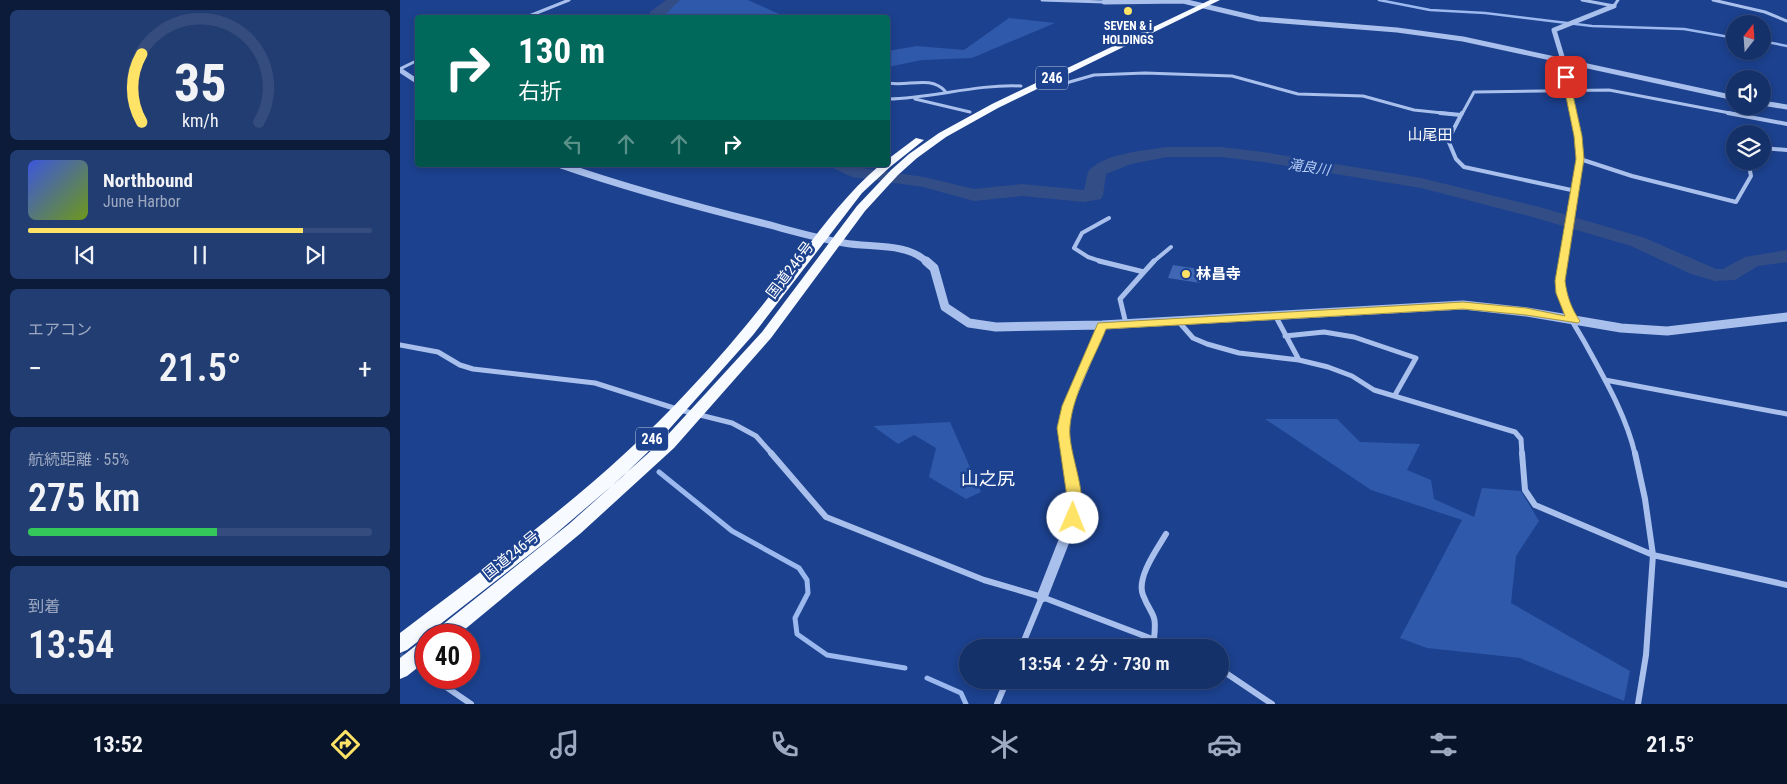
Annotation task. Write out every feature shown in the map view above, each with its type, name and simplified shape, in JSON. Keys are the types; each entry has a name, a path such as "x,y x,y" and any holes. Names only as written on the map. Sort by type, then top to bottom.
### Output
{"highway":[{"name":"国道246号","path":"890,165 932,132 1021,86 1201,3 1216,0"},
{"name":"国道246号","path":"890,166 920,151 959,124 1201,3"},
{"name":"国道246号","path":"400,644 585,501 632,459 680,410 741,342 888,167"},
{"name":"国道246号","path":"457,624 602,506 657,456 786,310 829,239"},
{"path":"400,670 415,658"}],"street":[{"path":"532,15 570,0"},
{"path":"1042,0 1201,3 1259,20 1397,30 1463,39 1726,96"},
{"path":"1582,0 1614,6"},
{"path":"1618,0 1614,6 1554,30 1563,60 1567,89 1578,136 1580,159 1560,281 1561,293 1567,310 1605,380 1631,436 1645,499 1653,554 1646,655 1638,704"},
{"path":"1713,0 1765,12 1787,21"},
{"path":"415,62 400,70 415,80"},
{"path":"1044,82 1066,83 1094,75 1145,73 1232,76 1298,94 1363,96 1414,110 1461,115"},
{"path":"890,83 905,85 928,81 940,86 945,91"},
{"path":"890,99 912,98 945,91 1001,84 1021,86"},
{"path":"1576,191 1464,166 1456,159 1448,140 1474,92 1567,89 1609,90 1787,124"},
{"path":"912,98 970,112"},
{"path":"1771,104 1787,107"},
{"path":"1771,149 1787,150"},
{"path":"1580,159 1632,176 1736,202 1751,176 1750,170"},
{"path":"566,167 618,186 672,201 829,239 904,250 920,255 934,268 945,306 969,323 996,327 1179,322 1274,315 1463,306 1526,312 1620,328 1667,331 1787,317"},
{"path":"1109,218 1082,233 1074,248 1080,254 1130,266 1144,272"},
{"path":"1126,324 1120,299 1150,264 1171,247"},
{"path":"1274,315 1299,360"},
{"path":"1179,322 1193,338 1206,344 1238,353 1299,360 1352,376 1374,390 1515,432 1521,439 1525,490 1534,505 1653,554 1787,585"},
{"path":"1025,639 1073,518 1074,497 1063,428 1068,406 1102,325"},
{"path":"1285,336 1324,332 1354,337 1416,358 1395,395"},
{"path":"400,345 438,352 473,369 595,383 680,410 732,423 756,436 826,517 984,580 1042,597 1151,639"},
{"path":"1605,380 1787,414"},
{"path":"1154,639 1156,618 1142,593 1145,570 1166,534"},
{"path":"1229,675 1272,704"},
{"path":"449,689 471,704"},
{"path":"997,704 1003,689"}],"shaded area":[{"path":"680,0 748,0 782,15 663,15"},
{"path":"1009,18 1055,23 972,58 922,60 890,67 890,51 917,46 964,50"},
{"path":"1265,419 1337,419 1360,442 1420,444 1407,470 1431,480 1434,499 1474,517 1482,488 1521,491 1539,521 1516,556 1511,603 1630,671 1624,701 1520,658 1427,648 1400,638 1462,520 1371,490"},
{"path":"950,422 981,492 966,499 929,477 936,448 914,435 898,444 873,426"}],"building":[{"name":"林昌寺","path":"1173,265 1205,270 1200,283 1168,278"}],"waterway":[{"name":"滝良川","path":"655,15 674,0"},
{"path":"1379,0 1430,10 1485,13 1592,26 1684,29 1726,36"},
{"path":"1771,43 1787,46"},
{"name":"滝良川","path":"845,167 858,173 924,182 974,195 1022,190 1084,196 1094,195 1097,172 1109,165 1128,159 1167,152 1221,152 1421,183 1536,212 1638,242 1698,270 1715,275 1727,275 1752,261 1787,256"},
{"path":"659,472 732,531 799,568 807,580 808,593 795,618 797,634 827,655 905,668"},
{"path":"927,678 961,693 966,704"}],"tunnel":[{"path":"400,655 415,665"}],"place":[{"name":"SEVEN & i HOLDINGS","path":"1128,11"},
{"name":"林昌寺","path":"1186,274"}],"district":[{"name":"山尾田","path":"1430,135"},
{"name":"山之尻","path":"988,478"}],"route":[{"path":"1073,518 1074,497 1063,428 1068,406 1102,325 1437,306 1490,308 1526,312 1574,321 1567,310 1561,293 1560,281 1580,159 1578,136 1566,77"}]}
